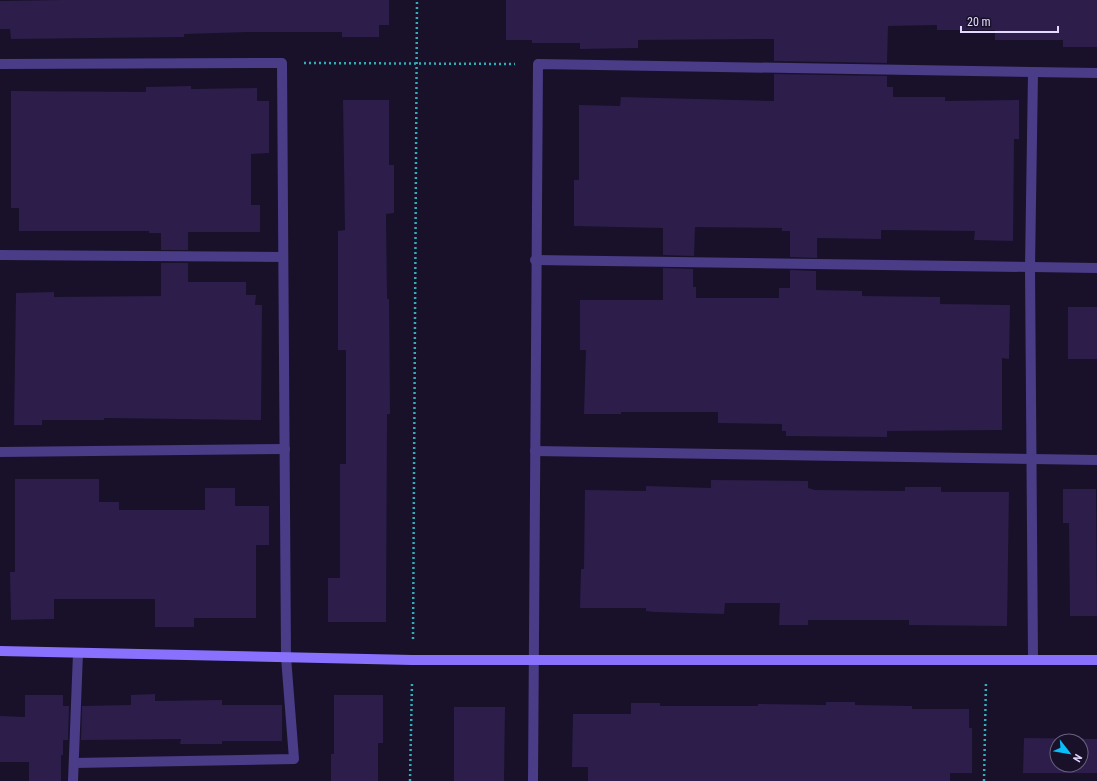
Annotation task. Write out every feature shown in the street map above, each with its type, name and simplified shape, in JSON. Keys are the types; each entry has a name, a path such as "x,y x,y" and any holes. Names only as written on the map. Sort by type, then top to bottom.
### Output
{"street":[{"path":"0,64 282,63 286,658 294,759 74,763"},
{"path":"533,781 535,660 535,260 538,64 1097,73"},
{"path":"1033,72 1030,267 1033,659"},
{"path":"0,255 283,257"},
{"path":"535,260 1097,268"},
{"path":"0,452 285,449"},
{"path":"535,451 1097,460"},
{"path":"0,651 412,660 1097,660"},
{"path":"74,781 78,653"}],"path":[{"path":"410,781 417,0"},
{"path":"282,63 538,64"},
{"path":"984,781 987,659"}],"building":[{"path":"389,0 389,25 379,25 379,37 342,37 342,32 249,32 184,34 184,37 11,39 10,29 0,29 0,1"},
{"path":"506,0 1097,0 1097,47 1063,47 1063,40 995,40 995,30 937,30 937,25 888,26 887,63 774,61 774,39 638,40 638,48 580,49 580,43 532,43 532,40 506,40"},
{"path":"774,74 887,76 887,87 893,87 893,97 945,97 945,101 1019,100 1019,139 1014,139 1013,241 974,240 975,231 881,230 881,239 817,238 817,258 790,257 790,231 782,231 782,228 695,227 694,256 663,255 663,228 574,226 574,180 579,180 579,105 620,106 621,97 774,101"},
{"path":"191,86 191,89 257,88 257,101 269,101 269,153 251,154 251,205 260,205 260,232 188,232 188,250 161,250 161,233 149,233 149,231 19,231 19,208 11,208 11,91 146,92 146,87"},
{"path":"343,100 389,100 389,165 394,165 394,213 386,214 387,299 389,299 390,414 387,414 386,622 328,622 328,578 340,578 340,464 346,464 346,350 338,350 338,231 345,230"},
{"path":"161,263 188,263 188,282 246,282 246,295 256,295 255,305 262,305 261,420 104,418 104,420 42,420 42,425 14,425 16,293 54,292 54,297 161,296"},
{"path":"663,268 693,269 693,287 696,287 696,298 779,298 779,288 790,288 790,270 816,271 816,290 862,291 862,296 940,297 940,304 1010,305 1009,359 1002,358 1002,430 887,431 887,437 786,436 786,431 782,431 782,424 718,423 718,412 621,412 621,414 584,414 586,350 580,350 580,300 663,300"},
{"path":"1068,307 1097,307 1097,359 1068,359"},
{"path":"15,479 99,479 99,502 119,502 119,510 205,510 205,488 235,488 235,506 269,506 269,545 256,545 256,618 194,618 194,627 155,627 155,599 54,599 54,619 11,620 10,572 15,572"},
{"path":"711,480 808,481 808,488 815,490 905,491 905,487 941,487 941,492 1009,492 1007,626 909,625 909,620 808,620 808,625 779,625 780,603 725,603 724,614 655,612 646,611 646,608 580,608 581,569 584,569 585,490 646,491 646,486 711,488"},
{"path":"1063,489 1096,489 1097,616 1070,616 1069,523 1063,523"},
{"path":"155,694 155,701 222,700 222,705 282,705 282,741 222,741 222,744 180,744 181,739 81,740 82,706 131,705 131,695"},
{"path":"25,695 63,695 63,706 69,706 68,740 63,740 63,755 61,755 61,781 29,781 29,762 0,762 0,716 25,717"},
{"path":"334,695 383,695 383,743 378,743 378,781 331,781 331,754 334,754"},
{"path":"826,702 855,702 855,705 912,706 912,709 969,709 969,728 972,728 972,773 950,773 950,781 588,781 588,767 572,767 573,714 631,714 631,703 660,703 660,706 758,706 758,704 826,705"},
{"path":"454,707 505,707 504,781 454,781"},
{"path":"1024,738 1049,738 1049,773 1023,773"},
{"path":"1089,739 1097,739 1097,773 1089,773"}]}
